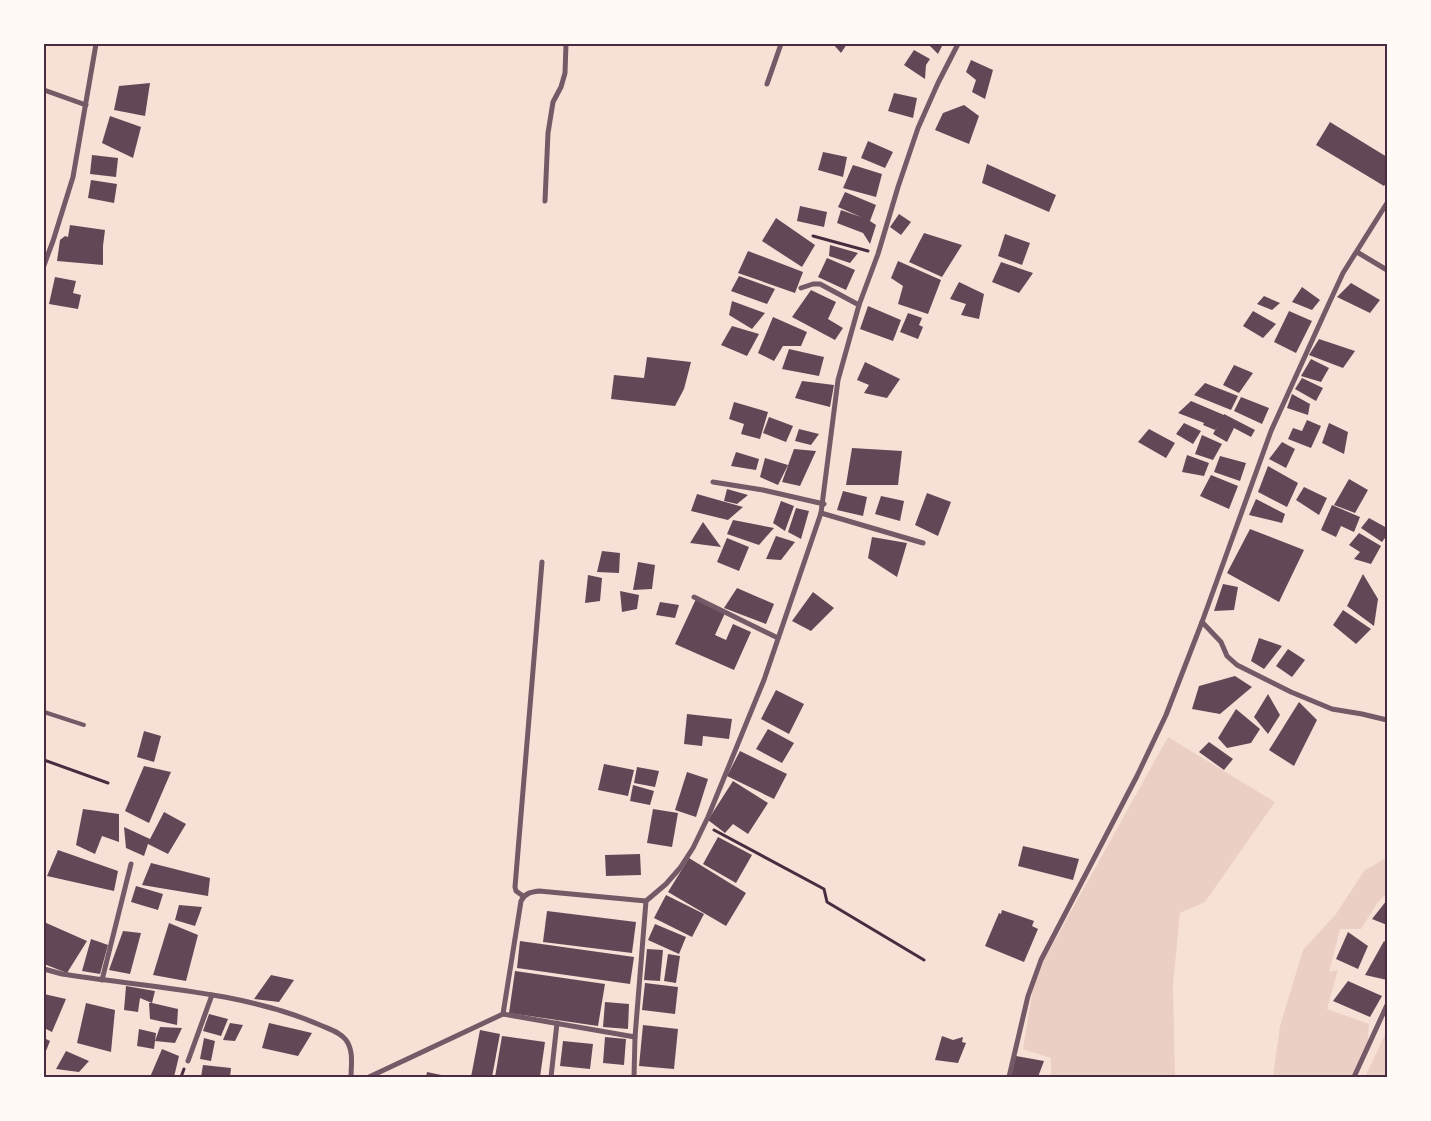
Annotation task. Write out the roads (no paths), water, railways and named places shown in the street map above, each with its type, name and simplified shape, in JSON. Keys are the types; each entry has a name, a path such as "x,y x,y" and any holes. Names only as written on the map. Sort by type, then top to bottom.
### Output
{"street":[{"path":"44,265 73,177 96,44"},
{"path":"545,201 548,133 552,102 562,87 565,73 566,44"},
{"path":"767,84 781,44"},
{"path":"634,1077 635,1037 646,901 666,884 680,868 704,825 764,680 822,513 838,380 859,305 878,254 918,128 958,44"},
{"path":"44,90 86,105"},
{"path":"1008,1077 1028,996 1042,960 1137,776 1166,715 1202,622 1271,431 1324,312 1344,273 1387,202"},
{"path":"1357,252 1387,270"},
{"path":"801,288 820,284 859,305"},
{"path":"713,482 763,490 824,504"},
{"path":"822,513 923,543"},
{"path":"523,896 515,887 542,562"},
{"path":"694,597 778,638"},
{"path":"1202,622 1221,642 1227,656 1237,665 1290,692 1332,708 1387,720"},
{"path":"102,980 131,864"},
{"path":"503,1014 523,896 530,892 540,891 646,901"},
{"path":"44,969 62,974 212,995 267,1007 304,1018 335,1031 345,1040 351,1049 351,1077"},
{"path":"188,1061 212,995"},
{"path":"1354,1077 1387,1005"},
{"path":"369,1077 503,1014 635,1037"},
{"path":"551,1077 557,1023"}],"lane":[{"path":"44,712 84,725"}]}
